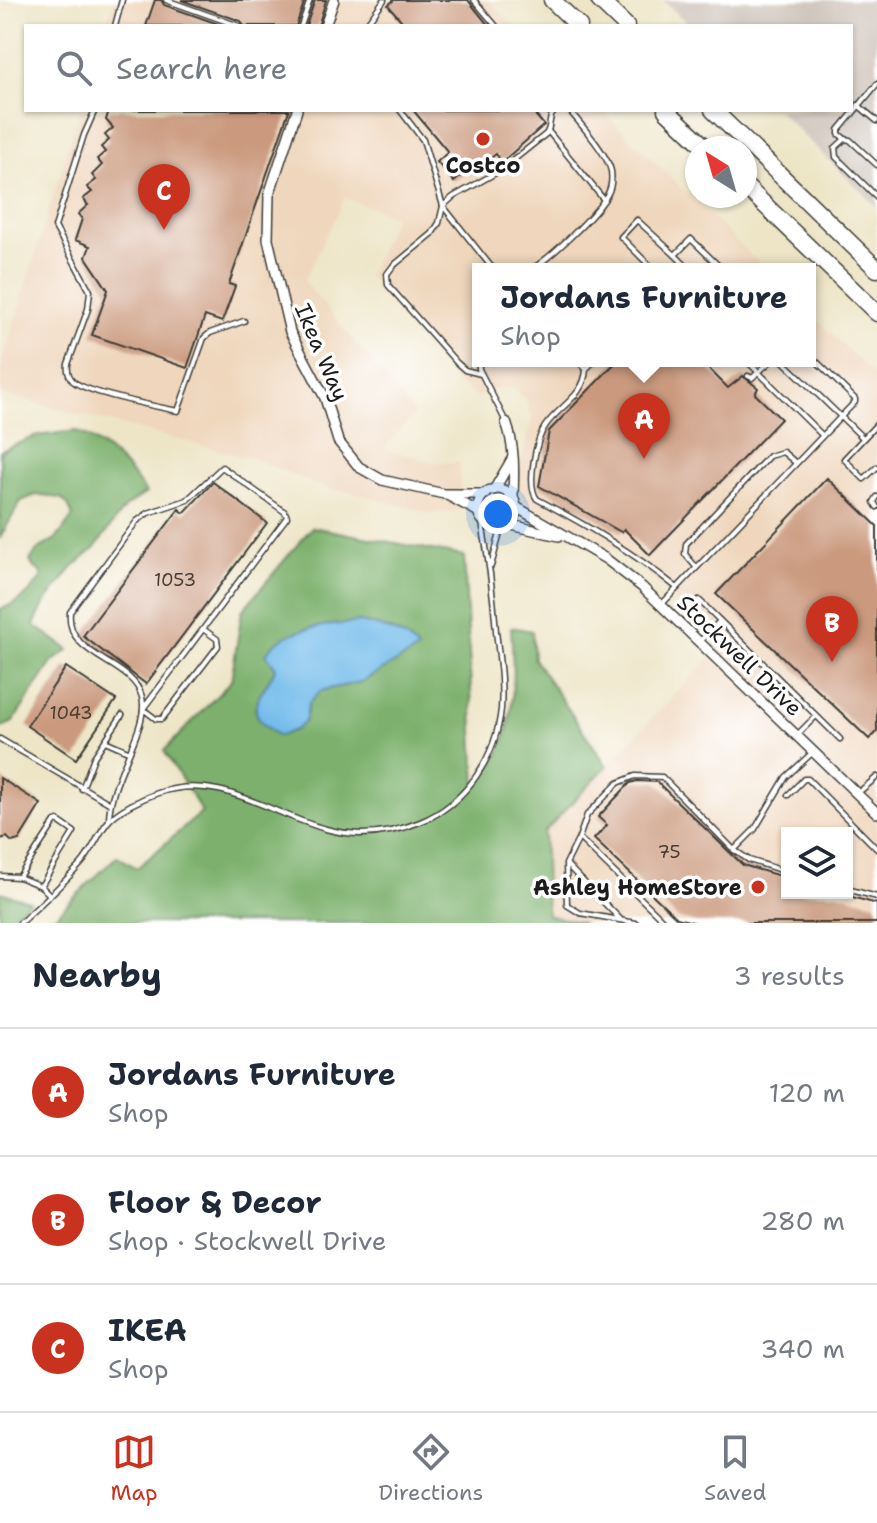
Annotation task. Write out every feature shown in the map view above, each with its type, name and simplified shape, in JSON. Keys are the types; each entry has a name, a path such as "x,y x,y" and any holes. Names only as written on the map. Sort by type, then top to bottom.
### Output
{"highway":[{"path":"552,0 577,24"},
{"path":"599,0 624,24"},
{"path":"668,112 693,136"},
{"path":"715,112 877,269"},
{"path":"757,198 877,313"}],"street":[{"path":"326,24 334,0"},
{"name":"Ikea Way","path":"296,112 271,187 267,216 270,254 290,332 319,384 338,441 351,459 368,474 382,480 444,494 490,492"},
{"path":"506,422 511,438 515,515 504,525 490,525 480,514 481,500 512,459"},
{"path":"490,492 504,491 514,502"},
{"name":"Ikea Way","path":"444,494 480,514"},
{"name":"Stockwell Drive","path":"514,502 619,569 661,604 877,812"},
{"name":"Stockwell Drive","path":"504,525 566,538"}],"lane":[{"path":"116,24 122,0"},
{"path":"166,0 233,24"},
{"path":"302,24 310,0"},
{"path":"366,24 384,0"},
{"path":"474,0 494,24"},
{"path":"853,112 877,84"},
{"path":"858,105 877,121"},
{"path":"94,112 55,219 58,237 90,291 88,309 67,371 75,383 178,411 204,338 244,321"},
{"path":"402,112 423,140 443,206 488,263"},
{"path":"481,374 465,370 457,363 387,280 393,266 434,231 443,206 456,195 501,170 548,131 550,117 554,112"},
{"path":"540,263 604,200 609,191 611,176 603,156 570,112"},
{"path":"853,112 839,134 877,165"},
{"path":"548,131 604,200"},
{"path":"845,139 835,148 836,157 877,197"},
{"path":"647,263 621,237 639,221 683,263"},
{"path":"675,255 691,239 716,263"},
{"path":"661,604 856,401 816,361"},
{"path":"480,367 506,422"},
{"path":"750,367 754,375 823,435"},
{"path":"754,375 764,367"},
{"path":"789,367 863,438"},
{"path":"586,369 584,385 542,433 531,478 533,495 597,530 676,587"},
{"path":"877,424 845,457 864,479 877,467"},
{"path":"696,567 685,554 686,544 769,456 783,452 796,463"},
{"path":"109,820 109,803 140,725 142,696 134,683 73,635 70,612 137,521 148,513 187,500 222,467 285,512 287,517 143,709"},
{"path":"877,497 874,502 877,507"},
{"path":"20,923 84,861 109,820 158,793 187,786 225,790 310,824 358,835 409,827 441,812 469,787 488,755 499,726 502,694 490,569 480,514"},
{"path":"490,569 504,525"},
{"path":"699,600 840,739"},
{"path":"700,641 720,621"},
{"path":"143,709 156,719 162,719 218,646 217,639 203,629"},
{"path":"82,789 94,757 122,715"},
{"path":"796,736 816,716"},
{"path":"0,739 109,803"},
{"path":"105,741 128,751"},
{"path":"734,850 755,829 786,777 814,752"},
{"path":"636,923 580,913 569,907 565,897 566,864 587,815 618,783 631,777 648,775 667,779 669,786 734,850 749,860 781,870"},
{"path":"857,793 877,777"},
{"path":"788,795 804,779 808,779 877,849"},
{"path":"19,877 58,821 73,829 74,835 41,886"},
{"path":"579,838 666,923"},
{"path":"566,864 621,920"},
{"path":"0,876 19,877 41,886 50,895"},
{"path":"853,891 877,897"}],"shaded area":[{"path":"114,0 488,0 513,24 107,24"},
{"path":"663,0 877,0 877,207 779,112 853,112 853,24 688,24"},
{"path":"79,112 603,112 685,191 685,208 702,208 759,263 472,263 472,367 816,367 816,319 877,378 877,923 583,923 547,915 544,832 721,646 652,578 626,557 583,529 528,503 521,495 517,476 532,418 526,399 515,390 503,387 489,390 479,398 454,381 454,374 368,276 395,216 345,198 304,281 415,414 384,449 437,463 459,462 461,511 432,514 329,489 254,459 0,394 0,369"}],"green space":[{"path":"76,431 115,457 146,493 125,507 94,549 73,567 44,604 34,625 69,650 53,661 13,722 3,727 0,725 0,609 19,601 42,577 30,561 37,550 57,538 73,516 61,498 36,495 21,501 0,538 0,451 36,436"},
{"path":"312,527 464,556 476,786 490,769 507,731 513,690 511,627 532,631 534,659 607,766 544,832 547,915 583,923 48,923 117,856 137,868 202,812 164,751 231,681 242,611"},
{"path":"0,892 30,901 6,923 0,923"}],"water":[{"path":"360,622 400,635 418,650 361,682 320,691 309,703 305,721 296,730 279,736 267,727 259,719 256,705 276,668 266,654 274,644 296,632"}],"building":[{"path":"155,0 161,0 164,5 218,24 147,24"},
{"path":"181,0 305,0 297,24 243,24"},
{"path":"315,0 326,0 319,24 307,24"},
{"path":"394,0 468,0 487,24 404,24 388,5"},
{"path":"108,112 288,112 229,284 235,286 222,322 205,316 187,368 92,335 108,290 86,257 90,246 75,240 82,219 78,214 88,205 83,199 92,192 87,187 96,180 92,175 102,165 97,159 105,152 101,147 109,140 105,135 113,128 106,120"},
{"name":"Costco","path":"415,112 533,112 544,125 502,162 496,154 471,174 465,173 454,182 437,162 448,152"},
{"path":"611,367 707,367 728,388 743,376 758,388 755,394 781,419 650,555 624,529 621,532 539,486 549,431"},
{"path":"827,478 877,526 877,731 869,739 716,594"},
{"path":"213,482 267,523 146,684 83,636 179,509 184,513"},
{"path":"66,667 116,700 76,759 27,726"},
{"path":"0,778 41,804 19,840 12,842 7,837 0,839"},
{"path":"657,782 743,865 781,876 781,899 853,897 877,904 877,923 696,923 677,918 594,839 607,825 598,817 630,783"}],"place":[{"name":"Costco","path":"483,139"},
{"name":"IKEA","path":"164,230"},
{"name":"Jordans Furniture","path":"644,459"},
{"name":"Floor & Decor","path":"832,662"},
{"name":"Ashley HomeStore","path":"758,887"}]}
